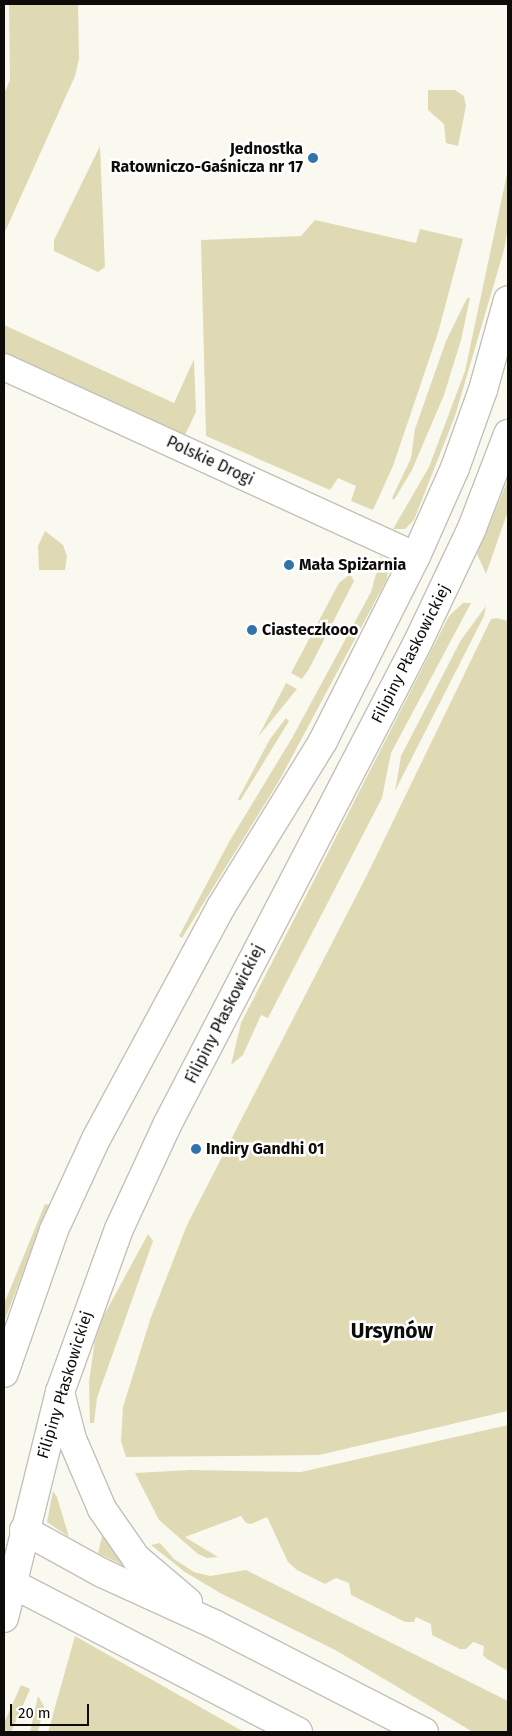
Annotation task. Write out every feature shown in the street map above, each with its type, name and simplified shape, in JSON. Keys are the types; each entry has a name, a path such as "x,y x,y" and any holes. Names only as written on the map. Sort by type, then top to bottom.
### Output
{"main road":[{"path":"4,1373 54,1230 96,1139 221,907 323,741 416,556 455,468 480,398 508,300"},
{"name":"Filipiny Płaskowickiej","path":"4,1618 14,1524 92,1298 135,1194 430,618 472,528 508,434"},
{"path":"60,1392 72,1439 102,1509 136,1558 214,1624"},
{"path":"14,1524 102,1573 214,1624 424,1732"},
{"path":"8,1581 298,1732"}],"street":[{"name":"Polskie Drogi","path":"4,367 416,556"}],"shaded area":[{"path":"9,4 78,4 79,59 75,76 4,234 4,94 10,80"},
{"path":"428,90 455,90 464,96 466,106 458,146 446,143 444,124 428,110"},
{"path":"100,146 105,267 98,272 54,251 54,240"},
{"path":"508,169 508,228 504,250 455,416 414,520 405,529 393,529 429,467 465,371"},
{"path":"315,220 416,243 420,229 463,239 438,333 393,466 373,510 351,501 356,486 338,478 330,490 206,436 201,240 301,236"},
{"path":"467,298 470,298 461,340 444,395 412,470 394,500 392,498 411,458 415,429 446,341"},
{"path":"4,325 174,403 194,359 196,412 184,437 4,354"},
{"path":"508,480 508,511 486,574 477,554"},
{"path":"45,531 63,545 67,556 65,570 39,570 38,546"},
{"path":"381,556 388,569 387,579 279,781 182,938 179,936 229,842 292,738 371,592"},
{"path":"350,574 354,581 302,679 291,673 339,583"},
{"path":"463,603 471,603 391,753 382,798 268,1018 261,1015 243,1055 231,1065 241,1023 449,616"},
{"path":"486,606 484,616 395,791 401,756 461,640"},
{"path":"497,618 508,621 508,1411 319,1455 126,1457 121,1441 123,1407 150,1320 187,1225 367,875 491,619"},
{"path":"286,683 297,689 258,737 284,687"},
{"path":"286,718 289,721 240,801 238,799 270,739"},
{"path":"45,1204 49,1205 4,1322 4,1304"},
{"path":"148,1234 153,1241 97,1398 94,1423 90,1423 89,1382 95,1340 103,1317"},
{"path":"508,1425 508,1671 483,1655 484,1646 473,1642 466,1649 460,1649 432,1635 431,1624 416,1617 414,1622 405,1622 351,1595 349,1583 336,1578 325,1584 297,1570 288,1562 267,1517 251,1524 246,1523 241,1516 185,1537 218,1557 207,1558 198,1554 159,1520 135,1473 190,1470 301,1472"},
{"path":"53,1491 57,1497 69,1537 47,1522"},
{"path":"102,1536 127,1565 126,1567 98,1553"},
{"path":"160,1543 174,1559 194,1572 210,1576 246,1570 508,1701 508,1732 473,1732 337,1651 220,1593 185,1572 151,1545"},
{"path":"75,1636 244,1732 48,1732"},
{"path":"21,1685 30,1689 11,1732 4,1730 4,1723"},
{"path":"38,1696 44,1706 38,1732 30,1732"}],"place":[{"name":"Jednostka Ratowniczo-Gaśnicza nr 17","path":"313,158"},
{"name":"Mała Spiżarnia","path":"289,565"},
{"name":"Ciasteczkooo","path":"252,630"},
{"name":"Indiry Gandhi 01","path":"196,1149"}],"district":[{"name":"Ursynów","path":"392,1331"}]}
